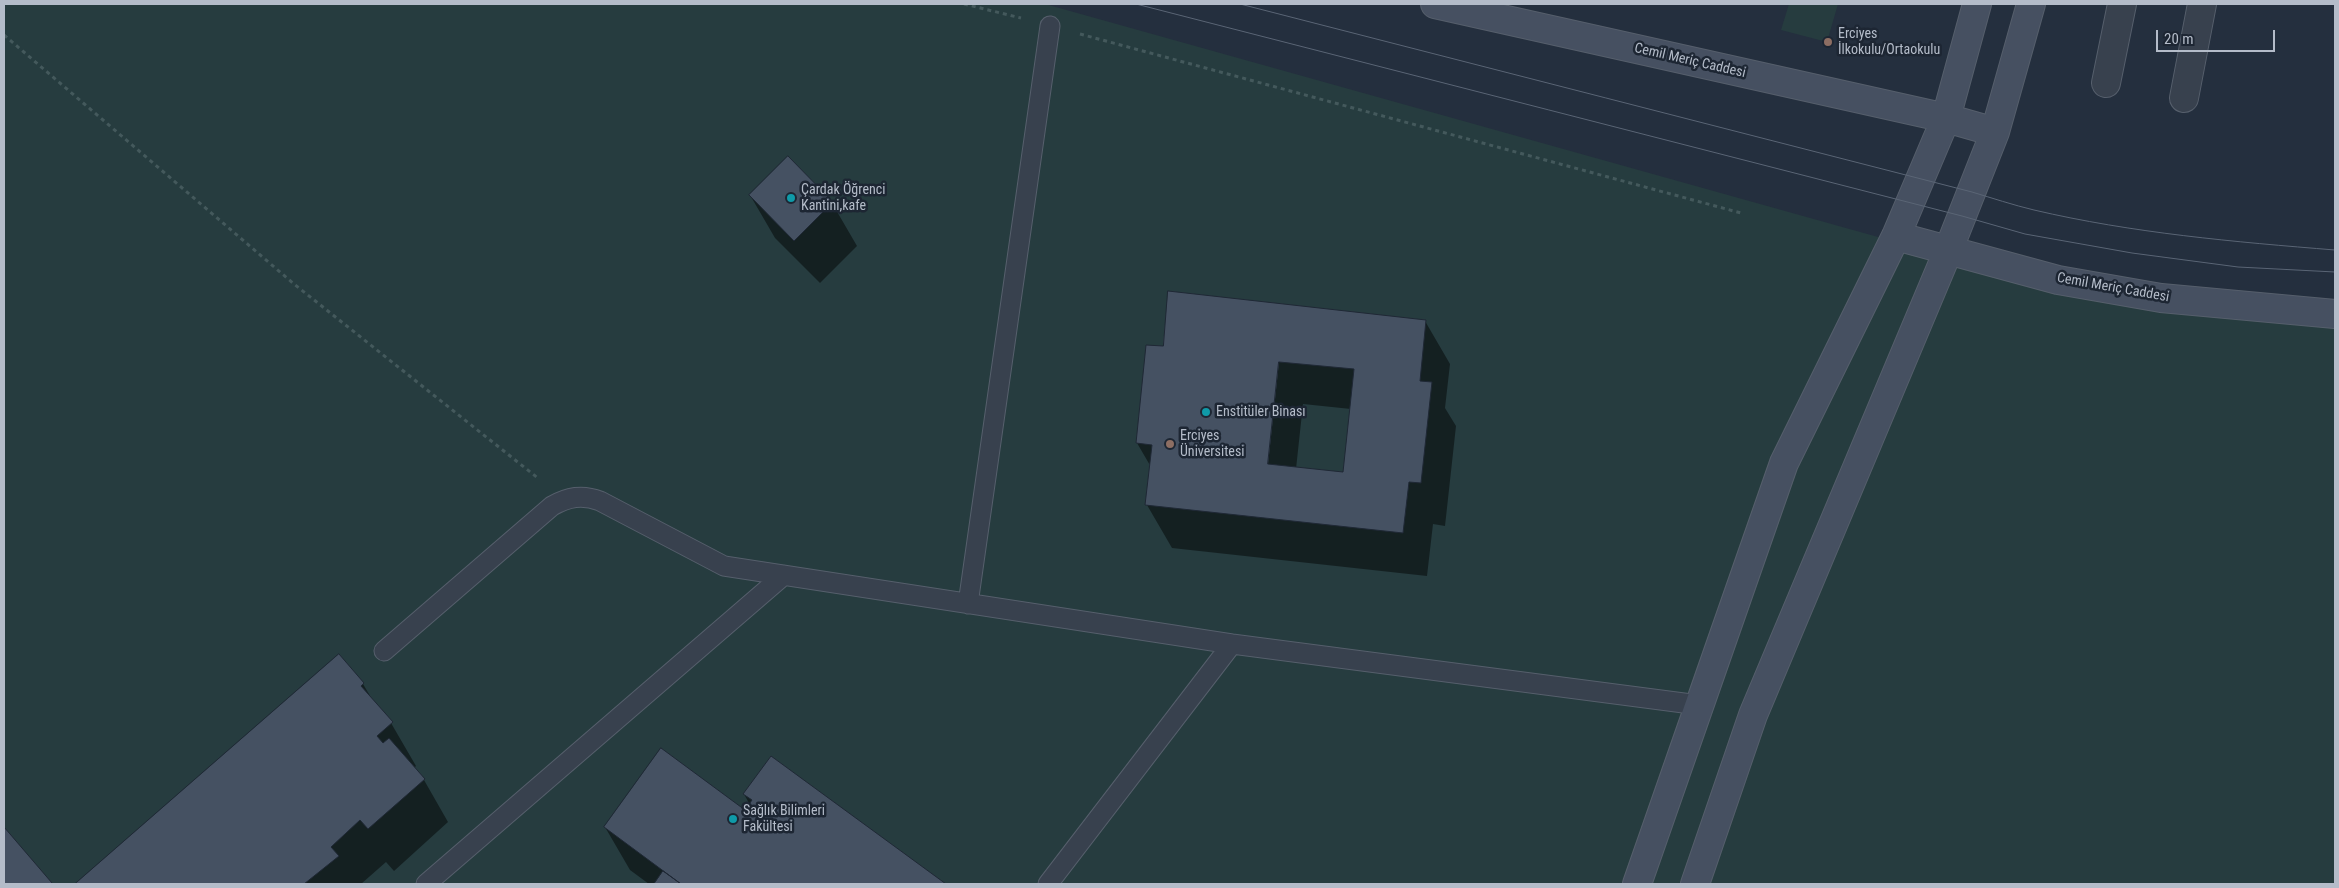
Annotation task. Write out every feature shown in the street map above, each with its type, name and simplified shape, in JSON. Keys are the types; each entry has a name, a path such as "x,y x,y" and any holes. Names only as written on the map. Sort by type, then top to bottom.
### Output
{"street":[{"name":"Cemil Meriç Caddesi","path":"1435,4 1946,118 1994,132"},
{"path":"1637,884 1784,463 1896,236 1946,118 1977,4"},
{"path":"1696,884 1753,714 1948,251 1994,132 2031,4"},
{"path":"2106,83 2122,4"},
{"path":"2184,98 2202,4"},
{"name":"Cemil Meriç Caddesi","path":"1896,236 2058,280 2161,298 2335,314"}],"lane":[{"path":"968,604 1050,26"},
{"path":"384,651 552,506 579,496 600,501 724,566 1232,644 1700,705"},
{"path":"426,884 784,575"},
{"path":"1048,884 1232,644"}],"path":[{"path":"964,4 1741,213"},
{"path":"4,35 294,284 564,500"}],"green space":[{"name":"Erciyes Üniversitesi","path":"4,4 1045,4 1971,263 2335,319 2335,884 4,884"},
{"path":"1789,4 1838,4 1827,42 1781,30"}],"building":[{"name":"Çardak Öğrenci Kantini,kafe","path":"788,156 833,202 794,241 749,195"},
{"name":"Enstitüler Binası","path":"1168,291 1426,320 1420,381 1432,382 1421,483 1409,482 1403,533 1145,505 1152,445 1136,443 1146,345 1163,346","holes":["1279,362 1354,369 1343,472 1268,464"]},
{"path":"339,654 364,683 361,686 393,722 377,736 383,743 389,738 425,779 368,829 360,820 331,847 339,856 304,884 75,884"},
{"name":"Sağlık Bilimleri Fakültesi","path":"661,748 745,810 752,800 743,794 771,756 946,884 681,884 604,827"},
{"path":"4,827 52,883 51,884 4,884"},
{"path":"663,871 681,884 654,884"}],"tram line":[{"path":"1136,4 1962,216 2025,234 2132,253 2238,267 2335,272"},
{"path":"1240,4 1972,192 2034,210 2146,231 2335,250"}],"place":[{"name":"Erciyes İlkokulu/Ortaokulu","path":"1828,42"},
{"name":"Çardak Öğrenci Kantini,kafe","path":"791,198"},
{"name":"Enstitüler Binası","path":"1206,412"},
{"name":"Erciyes Üniversitesi","path":"1170,444"},
{"name":"Sağlık Bilimleri Fakültesi","path":"733,819"}]}
